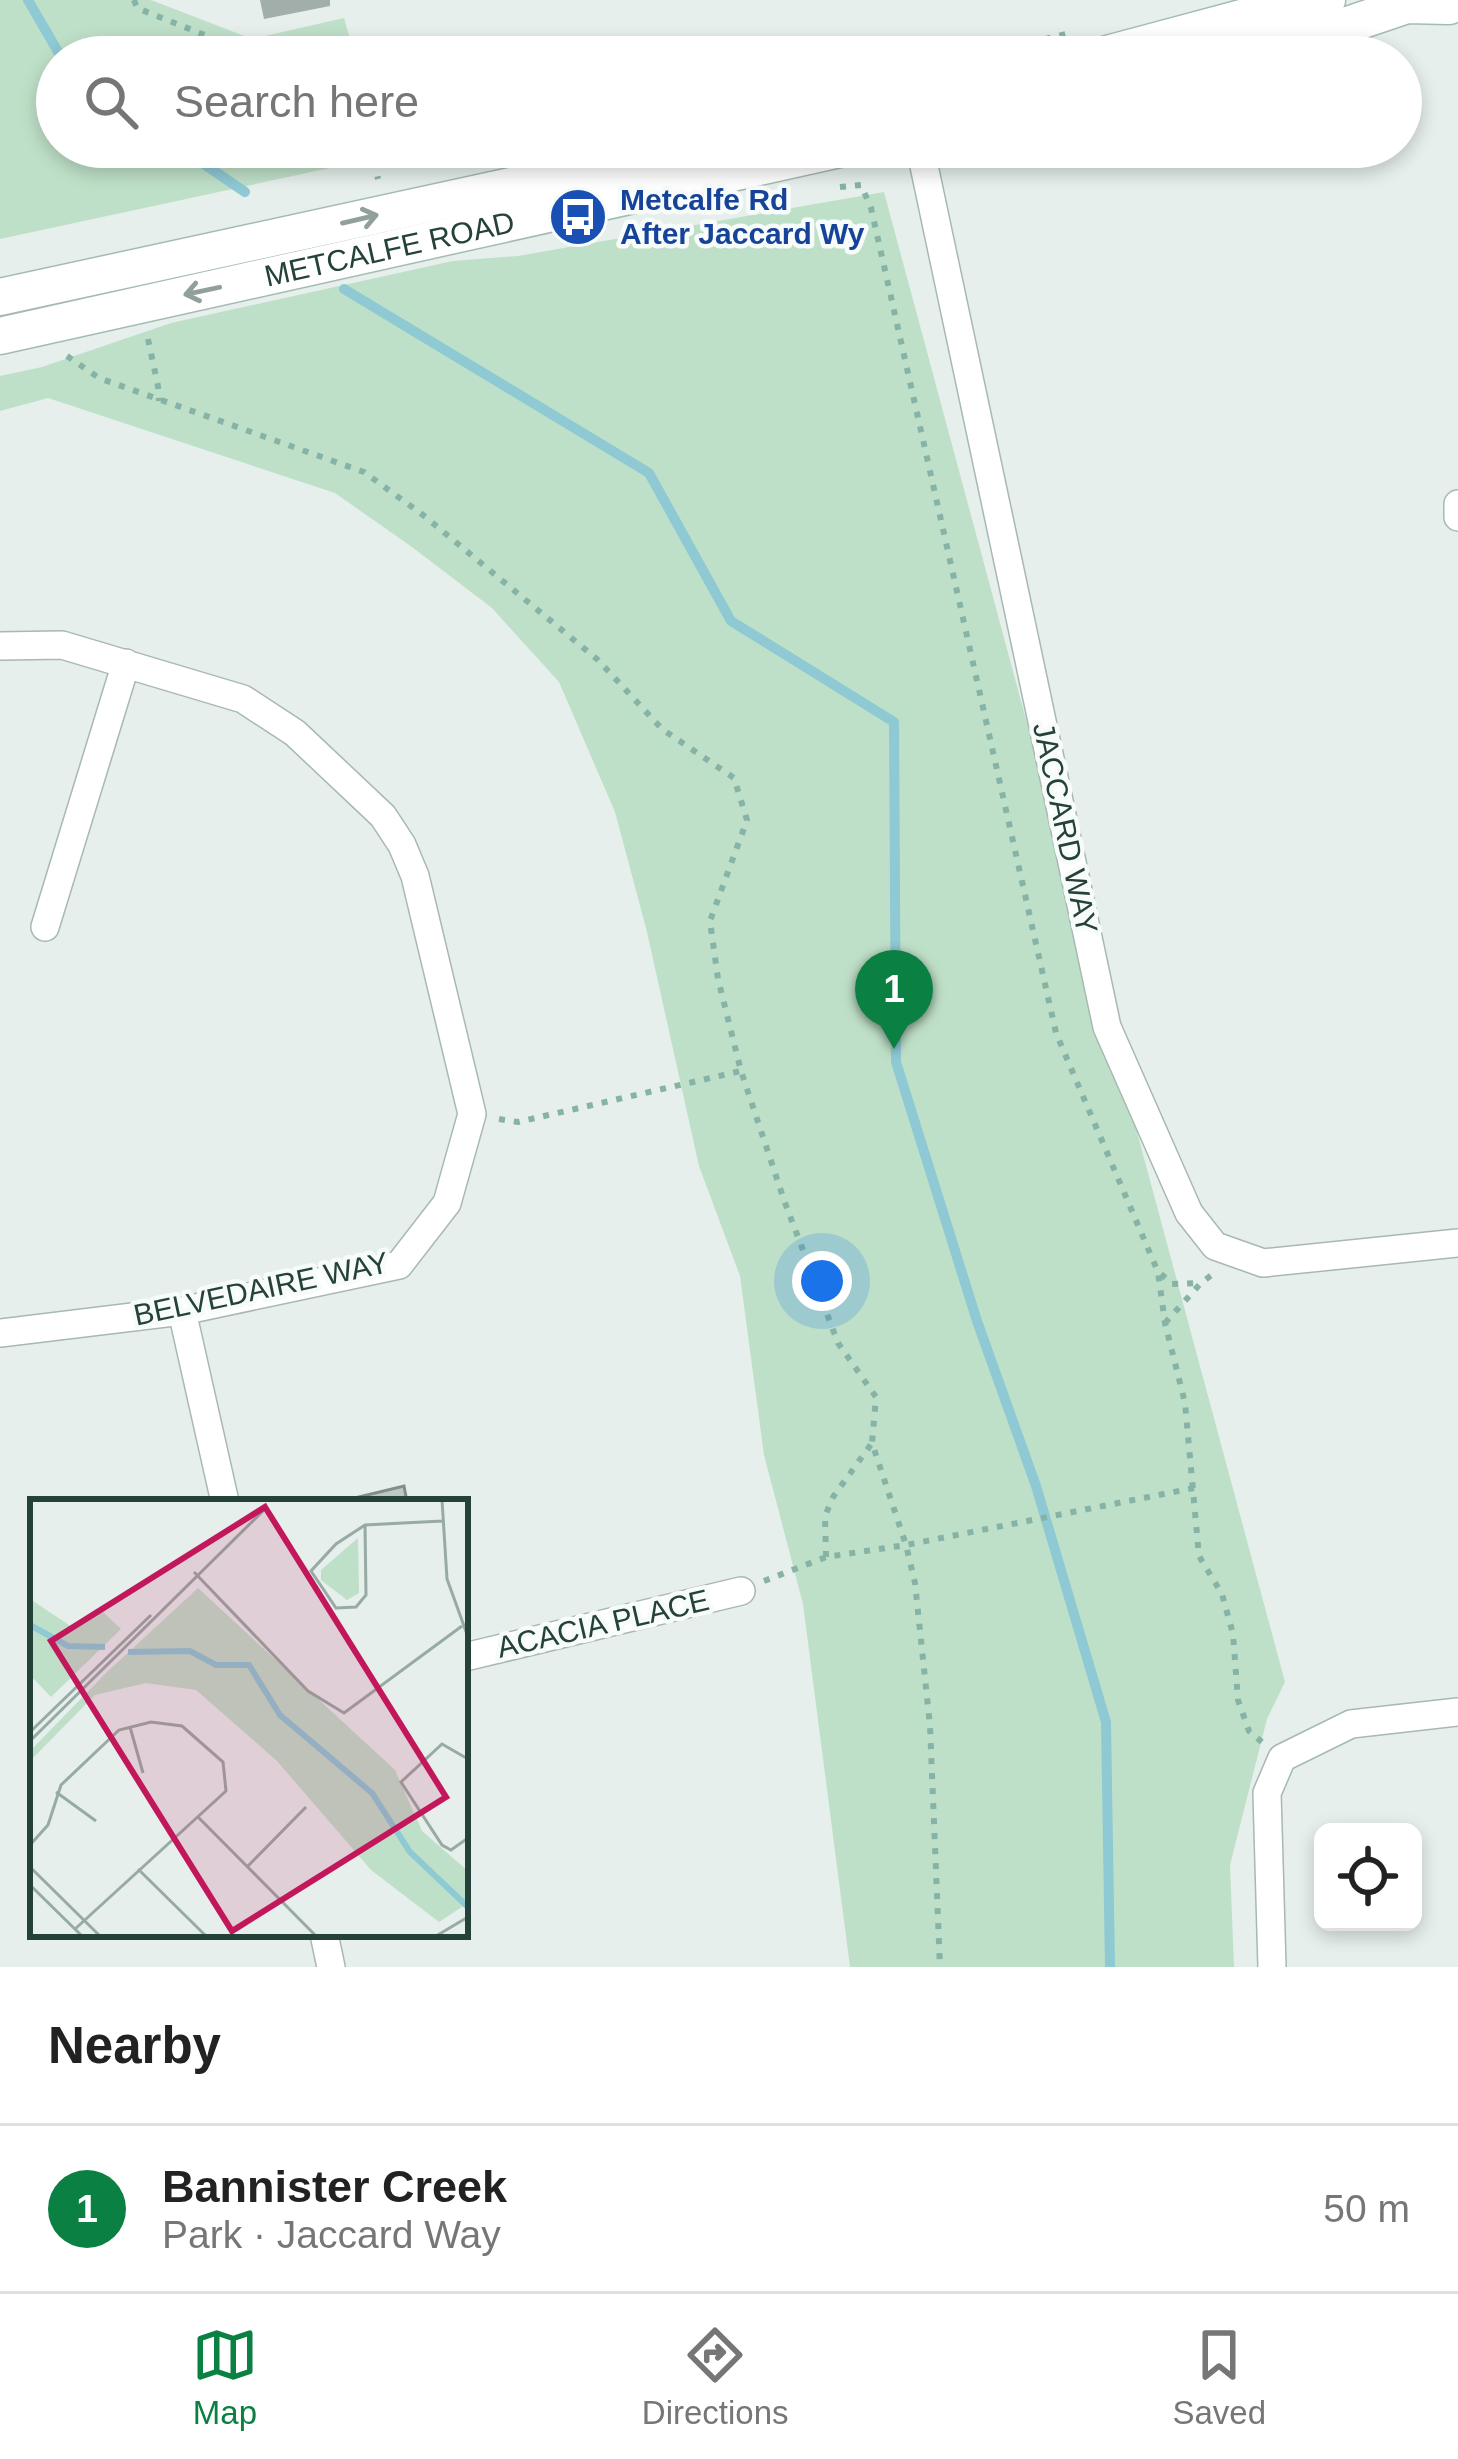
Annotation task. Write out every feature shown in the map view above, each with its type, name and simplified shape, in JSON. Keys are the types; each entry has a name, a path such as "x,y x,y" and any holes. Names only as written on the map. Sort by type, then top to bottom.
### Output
{"main road":[{"path":"1174,36 1327,0"},
{"path":"1311,36 1407,5 1448,6"},
{"name":"METCALFE ROAD","path":"0,298 595,168"},
{"name":"METCALFE ROAD","path":"0,336 755,168"}],"street":[{"name":"JACCARD WAY","path":"924,168 1107,1027 1189,1213 1215,1246 1239,1255"},
{"path":"1458,504 1458,517"},
{"name":"BELVEDAIRE WAY","path":"0,646 62,645 243,699 295,733 383,816 415,876 472,1114 447,1203 399,1265 182,1310 0,1333"},
{"path":"45,927 126,663"},
{"path":"1239,1255 1263,1263 1458,1243"},
{"path":"182,1310 224,1499"},
{"name":"ACACIA PLACE","path":"468,1656 741,1591"},
{"path":"1272,1967 1267,1793 1282,1758 1351,1724 1458,1712"},
{"path":"325,1937 331,1967"}],"path":[{"path":"134,0 137,8 209,36"},
{"path":"375,168 379,183"},
{"path":"827,189 861,185 872,208 1056,1033 1158,1272 1185,1403 1199,1556 1222,1594 1233,1634 1238,1700 1249,1731 1282,1758"},
{"path":"147,333 159,401"},
{"path":"65,353 99,378 364,472 598,660 662,728 734,778 747,820 710,921 718,980 784,1200 838,1343 876,1397 872,1443 915,1583 930,1726 940,1967"},
{"path":"472,1114 518,1121 742,1071"},
{"path":"1165,1323 1201,1283 1239,1255"},
{"path":"1158,1272 1172,1284 1201,1283"},
{"path":"826,1557 825,1516 872,1443"},
{"path":"741,1591 826,1557 1193,1488"}],"green space":[{"path":"0,0 151,0 244,36 36,36 36,168 330,168 0,239"},
{"path":"344,18 349,36 265,36"},
{"path":"884,192 1285,1682 1267,1719 1230,1865 1234,1967 850,1967 803,1604 764,1455 740,1276 699,1166 615,812 559,682 492,608 335,493 48,398 0,411 0,376 42,367 171,323 453,261 518,256"}],"building":[{"path":"404,1486 406,1499 350,1499"}],"waterway":[{"path":"28,0 49,36"},
{"path":"210,168 245,192"},
{"path":"344,289 649,473 731,621 894,722 896,1062 977,1321 1036,1486 1106,1722 1110,1967"}],"place":[{"name":"Metcalfe Rd After Jaccard Wy","path":"578,217"},
{"name":"Bannister Creek","path":"894,1049"}]}
